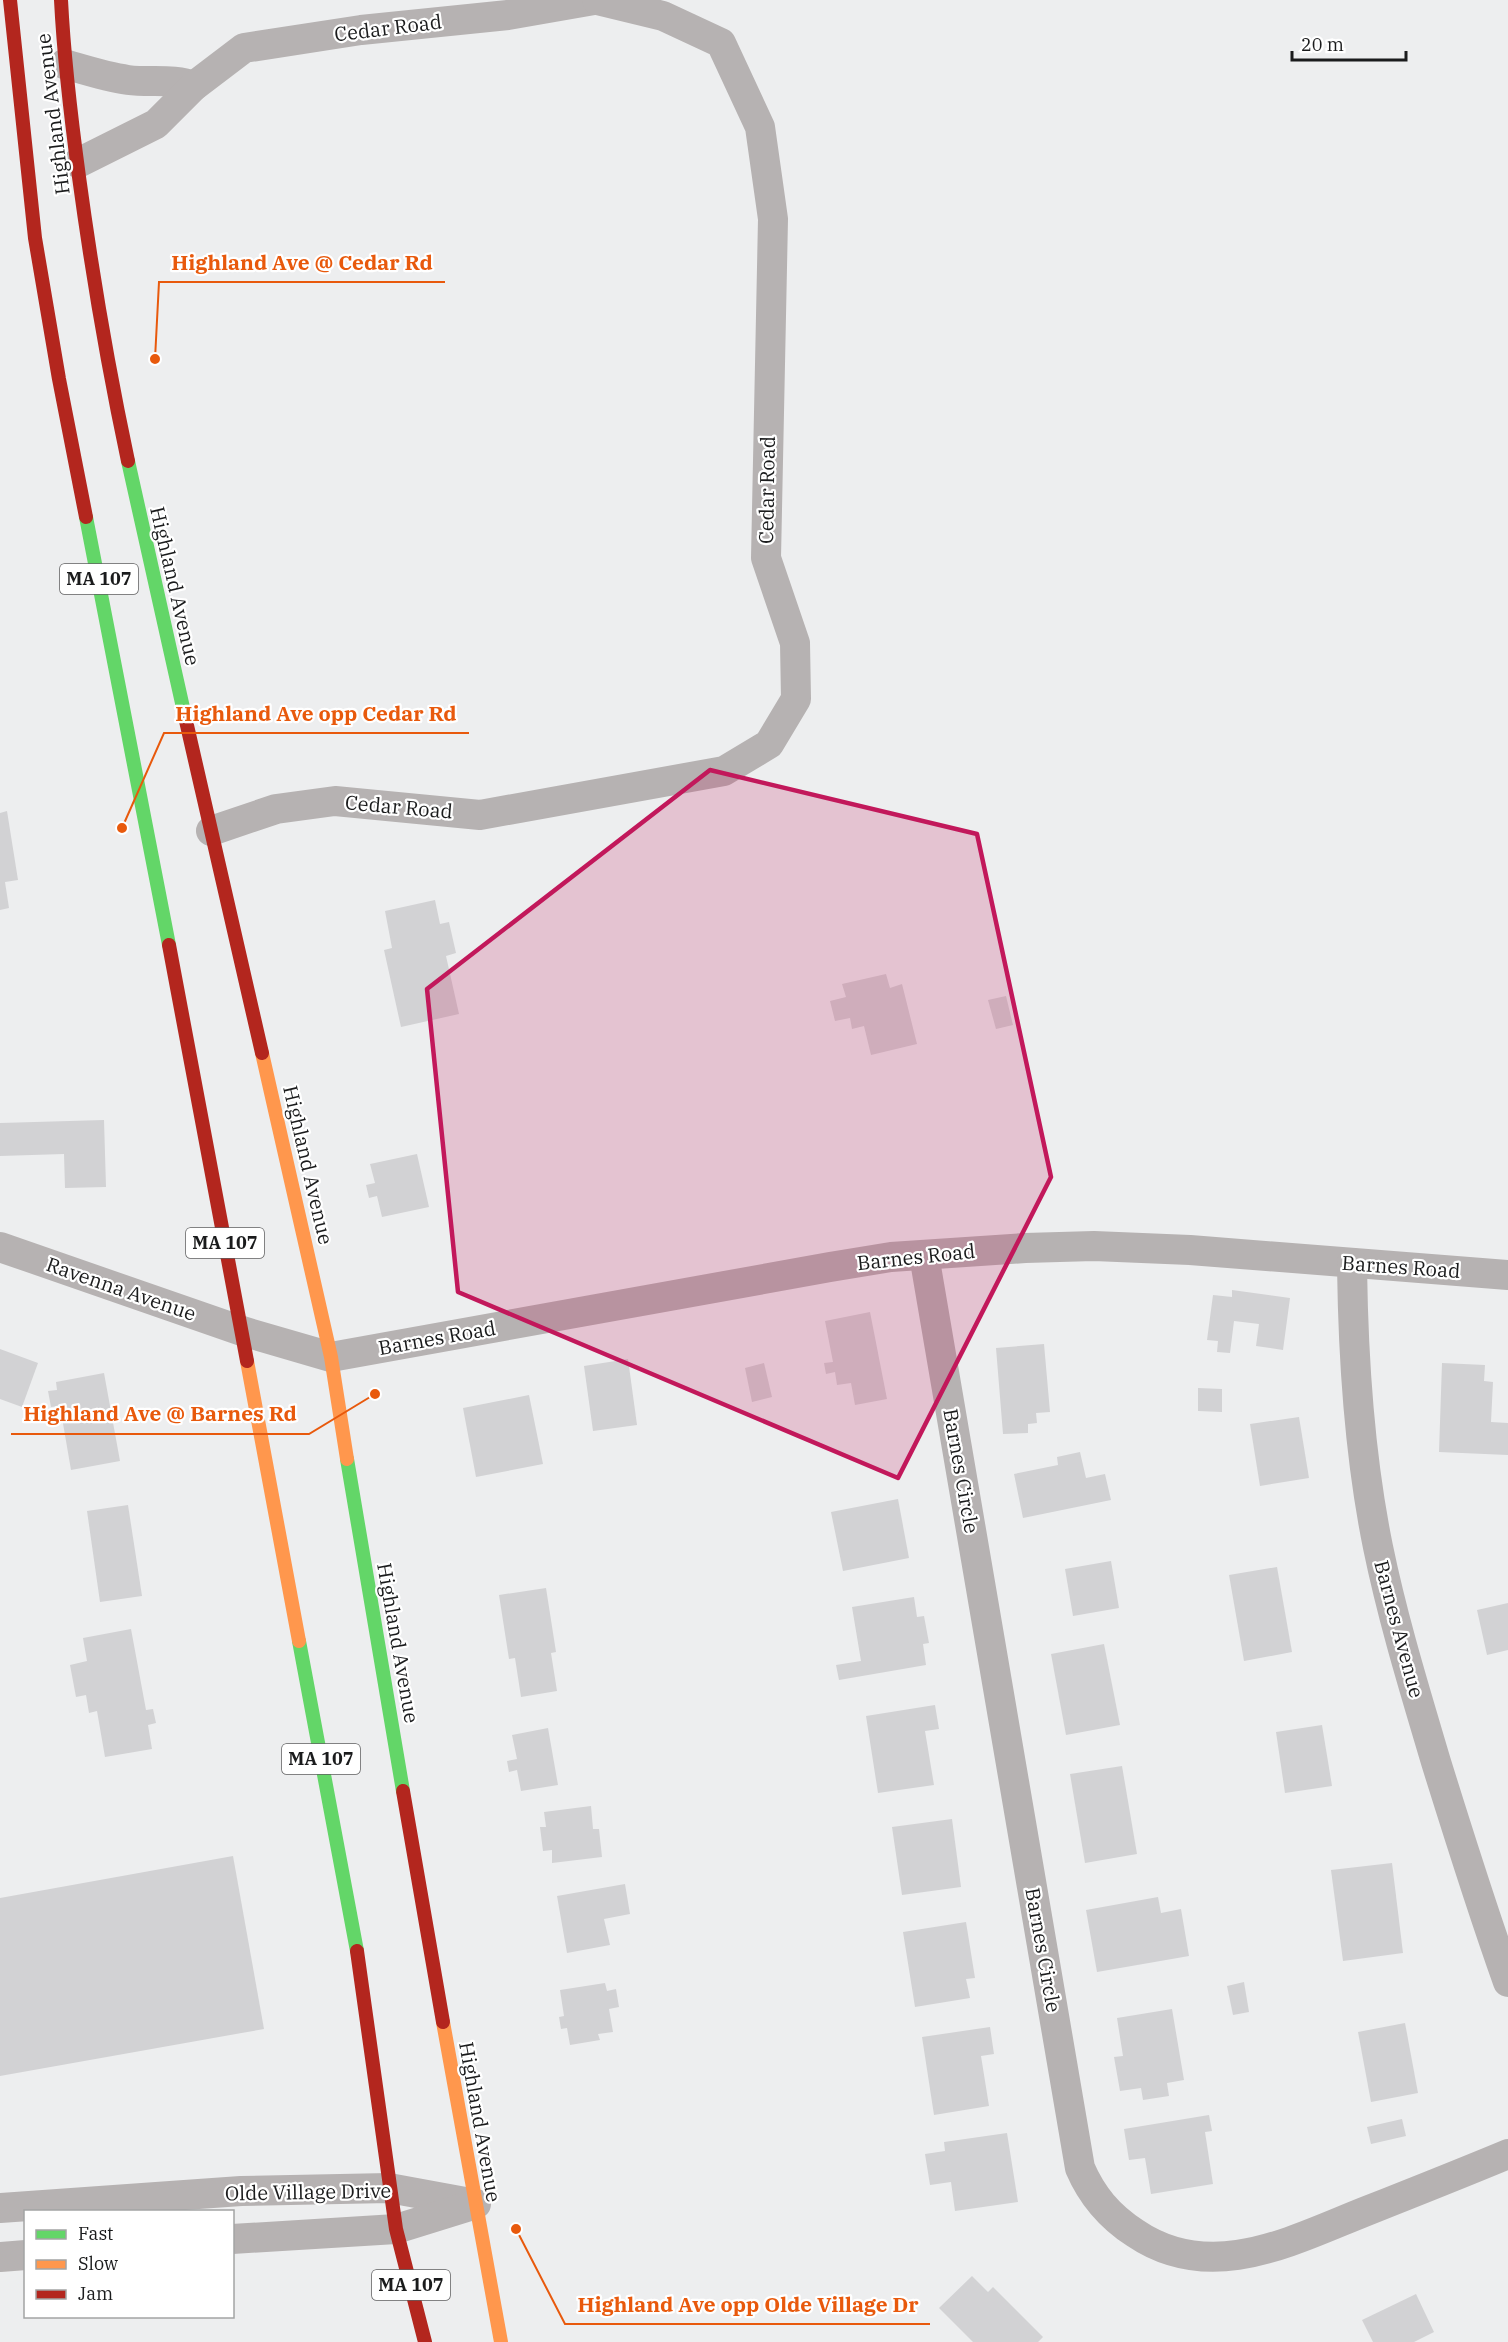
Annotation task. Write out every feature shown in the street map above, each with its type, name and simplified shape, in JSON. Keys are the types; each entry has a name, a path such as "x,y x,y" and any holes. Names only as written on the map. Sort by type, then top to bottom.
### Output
{"main road":[{"name":"Highland Avenue","path":"10,0 35,238 59,379 115,660 357,1953 396,2229 426,2342"},
{"name":"Highland Avenue","path":"61,0 64,64 91,268 113,392 210,831 331,1357 355,1513 501,2342"}],"street":[{"name":"Cedar Road","path":"78,164 156,124 194,86 244,48 361,30 508,15 595,0 663,16 721,43 760,127 773,219 766,558 795,643 796,699 769,744 724,771 480,815 335,801 276,808 210,831"},
{"path":"64,64 100,75 128,80 183,81 194,86"},
{"name":"Barnes Road","path":"331,1357 891,1257 1094,1246 1190,1250 1508,1275"},
{"name":"Ravenna Avenue","path":"0,1247 242,1331 331,1357"},
{"name":"Barnes Circle","path":"924,1255 1080,2168 1088,2187 1103,2208 1145,2240 1191,2256 1221,2258 1254,2253 1291,2241 1508,2154"},
{"name":"Barnes Avenue","path":"1352,1263 1353,1351 1367,1485 1378,1547 1414,1690 1481,1908 1508,1982"},
{"name":"Olde Village Drive","path":"0,2208 241,2191 389,2188 476,2204"},
{"name":"Olde Village Drive","path":"234,2239 396,2229 476,2204"},
{"path":"0,2257 24,2255"}],"highlighted area":[{"path":"710,770 977,834 1051,1177 898,1478 458,1292 427,989"}],"building":[{"path":"7,811 18,880 5,882 9,908 0,910 0,813"},
{"path":"435,900 440,924 449,922 456,953 446,956 459,1014 401,1027 384,950 392,948 385,911"},
{"path":"886,974 890,988 902,984 917,1044 871,1055 864,1026 852,1029 850,1018 835,1021 830,1001 846,997 842,984"},
{"path":"1006,996 1013,1025 996,1029 988,1000"},
{"path":"104,1120 106,1187 65,1188 64,1154 0,1156 0,1123"},
{"path":"417,1154 429,1207 382,1217 377,1196 369,1198 366,1185 375,1183 370,1164"},
{"path":"1232,1290 1290,1298 1283,1350 1256,1346 1259,1324 1234,1321 1230,1353 1217,1352 1218,1341 1207,1340 1213,1295 1232,1297"},
{"path":"870,1312 887,1399 855,1405 851,1383 837,1385 835,1372 826,1374 824,1363 833,1362 825,1321"},
{"path":"1044,1344 1050,1412 1036,1413 1037,1423 1028,1424 1028,1433 1003,1434 996,1348"},
{"path":"0,1349 38,1363 22,1407 0,1399"},
{"path":"628,1359 637,1425 593,1431 584,1366"},
{"path":"764,1363 772,1397 752,1402 745,1368"},
{"path":"1442,1363 1485,1365 1484,1381 1493,1382 1491,1422 1508,1423 1508,1455 1439,1452"},
{"path":"104,1373 120,1461 71,1470 60,1406 51,1407 48,1391 57,1390 56,1382"},
{"path":"1198,1388 1222,1389 1222,1412 1198,1411"},
{"path":"529,1395 543,1464 476,1477 463,1408"},
{"path":"1299,1417 1309,1478 1260,1486 1250,1424"},
{"path":"1080,1452 1086,1478 1105,1474 1111,1500 1023,1518 1014,1474 1058,1465 1057,1457"},
{"path":"898,1499 909,1558 843,1571 831,1512"},
{"path":"128,1505 142,1596 100,1602 87,1511"},
{"path":"1111,1561 1119,1608 1073,1616 1065,1569"},
{"path":"1277,1567 1292,1652 1244,1661 1229,1575"},
{"path":"546,1588 556,1652 551,1653 557,1691 521,1697 515,1658 509,1659 499,1595"},
{"path":"914,1597 917,1617 924,1616 929,1643 923,1644 926,1665 839,1680 836,1665 861,1661 852,1607"},
{"path":"1508,1603 1508,1650 1487,1655 1477,1610"},
{"path":"131,1629 146,1710 153,1709 156,1723 148,1725 152,1749 105,1757 97,1711 89,1713 86,1695 76,1697 70,1665 87,1661 83,1638"},
{"path":"1104,1644 1120,1725 1066,1735 1051,1654"},
{"path":"935,1705 939,1729 925,1731 934,1785 878,1793 866,1716"},
{"path":"1322,1725 1332,1786 1285,1793 1276,1732"},
{"path":"548,1728 558,1785 521,1791 517,1770 509,1772 507,1761 517,1759 512,1735"},
{"path":"1122,1766 1137,1854 1085,1863 1070,1774"},
{"path":"591,1806 593,1829 599,1829 602,1857 552,1863 552,1850 543,1851 540,1827 546,1827 544,1812"},
{"path":"952,1819 961,1887 902,1895 892,1827"},
{"path":"233,1856 264,2029 0,2076 0,1898"},
{"path":"1392,1863 1403,1953 1343,1961 1331,1870"},
{"path":"625,1884 630,1914 604,1919 610,1945 567,1953 557,1896"},
{"path":"1158,1897 1161,1913 1181,1909 1189,1956 1097,1972 1086,1910"},
{"path":"966,1922 975,1978 966,1979 970,1998 915,2007 903,1932"},
{"path":"1244,1982 1249,2012 1233,2015 1227,1986"},
{"path":"605,1983 607,1991 616,1989 619,2007 609,2009 613,2032 598,2034 600,2040 570,2045 567,2028 561,2029 559,2017 564,2016 560,1990"},
{"path":"1172,2009 1184,2080 1167,2083 1169,2096 1143,2100 1141,2088 1120,2091 1114,2057 1123,2056 1117,2018"},
{"path":"1405,2023 1418,2093 1371,2102 1358,2032"},
{"path":"990,2027 994,2054 981,2056 989,2106 934,2115 922,2037"},
{"path":"1209,2115 1212,2131 1205,2132 1213,2184 1151,2194 1145,2158 1129,2160 1124,2129"},
{"path":"1402,2119 1406,2136 1371,2144 1367,2127"},
{"path":"1007,2133 1018,2202 955,2211 951,2182 930,2185 925,2154 945,2151 944,2142"},
{"path":"972,2276 988,2292 993,2287 1043,2337 1038,2342 973,2342 939,2308"},
{"path":"1416,2294 1434,2332 1414,2342 1373,2342 1362,2320"}],"traffic: fast":[{"path":"128,461 186,721"},
{"path":"86,517 169,945"},
{"path":"347,1459 403,1791"},
{"path":"299,1641 357,1951"}],"traffic: slow":[{"path":"262,1053 331,1357 347,1459"},
{"path":"247,1361 299,1641"},
{"path":"443,2022 501,2342"}],"traffic: jam":[{"path":"10,0 35,238 86,517"},
{"path":"61,0 68,89 84,213 107,355 128,461"},
{"path":"186,721 262,1053"},
{"path":"169,945 247,1361"},
{"path":"403,1791 443,2022"},
{"path":"357,1951 396,2229 425,2342"}],"place":[{"name":"Highland Ave @ Cedar Rd","path":"155,359"},
{"name":"Highland Ave opp Cedar Rd","path":"122,828"},
{"name":"Highland Ave @ Barnes Rd","path":"375,1394"},
{"name":"Highland Ave opp Olde Village Dr","path":"516,2229"}]}
